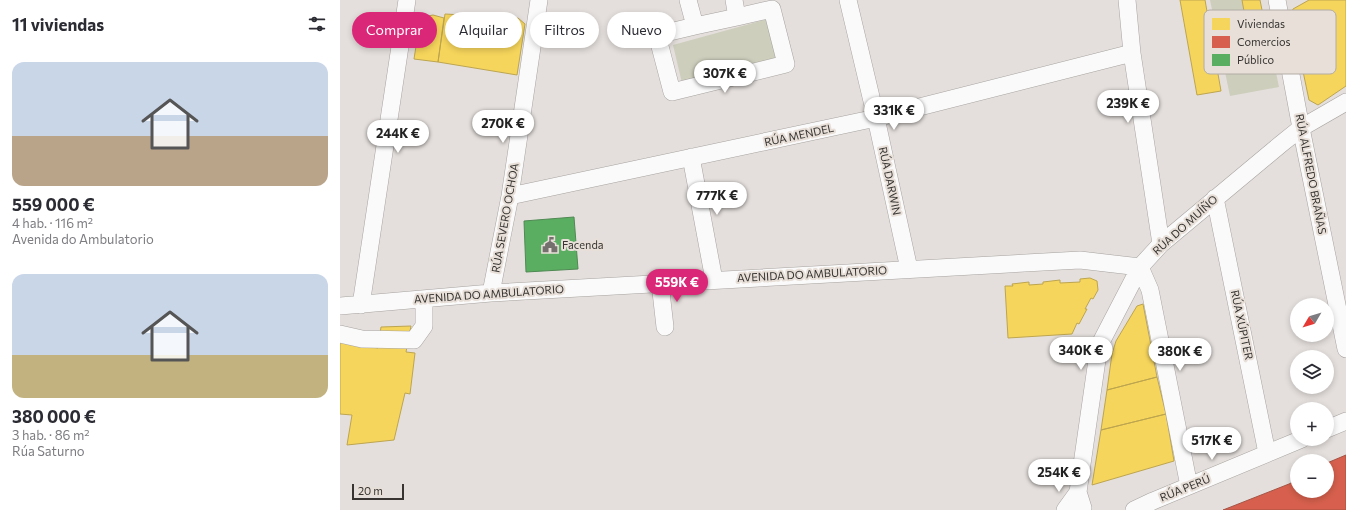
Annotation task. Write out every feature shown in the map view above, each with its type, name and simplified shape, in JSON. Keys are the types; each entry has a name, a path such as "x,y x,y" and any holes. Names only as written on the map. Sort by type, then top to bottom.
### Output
{"street":[{"path":"361,305 407,0"},
{"name":"RÚA SEVERO OCHOA","path":"491,293 510,196 540,0"},
{"path":"688,0 695,26"},
{"path":"734,0 737,16"},
{"name":"RÚA DARWIN","path":"848,0 876,118 909,269"},
{"path":"1127,0 1132,53 1161,244"},
{"path":"772,9 786,64 672,92 658,35 695,26 772,9"},
{"name":"RÚA MENDEL","path":"510,196 876,118 1132,53"},
{"name":"RÚA ALFREDO BRAÑAS","path":"1292,74 1301,128 1346,349"},
{"name":"RÚA DO MUÍÑO","path":"1065,510 1082,505 1099,346 1140,267 1161,244 1301,128 1346,102"},
{"path":"691,157 714,280"},
{"name":"RÚA XÚPITER","path":"1215,198 1267,453"},
{"name":"AVENIDA DO AMBULATORIO","path":"340,306 491,293 1080,260 1140,267"},
{"path":"1140,267 1150,290 1189,486"},
{"path":"660,283 665,327"},
{"path":"340,334 362,339 414,340 424,326 424,299"},
{"path":"1334,426 1346,420"},
{"name":"RÚA PERÚ","path":"1134,510 1290,444"}],"green space":[{"path":"1210,0 1242,0 1244,10 1212,10"},
{"path":"768,19 779,58 682,83 674,48 676,48 676,44"},
{"path":"1225,74 1276,74 1279,87 1230,96"}],"building: Viviendas":[{"path":"1180,0 1205,0 1207,10 1204,10 1204,74 1218,74 1221,91 1197,95"},
{"path":"1242,0 1260,0 1262,10 1244,10"},
{"path":"1309,0 1346,0 1346,86 1318,105 1309,100 1304,74 1336,74 1336,10 1293,9"},
{"path":"445,14 445,48 521,48 517,75 438,62"},
{"path":"437,16 444,18 438,62 414,59 416,48 437,48"},
{"path":"522,21 525,24 522,43"},
{"path":"1090,278 1097,281 1098,290 1093,299 1091,298 1085,309 1087,309 1079,324 1077,323 1072,334 1008,338 1005,286 1013,286 1012,284 1029,282 1029,285 1043,284 1043,282 1060,280 1060,283 1080,282 1080,279"},
{"path":"1143,304 1157,377 1107,390 1112,354 1116,341 1137,306"},
{"path":"411,326 406,352 415,353 410,394 405,393 394,440 347,445 352,415 340,414 340,342 378,348 381,327"},
{"path":"1157,377 1166,414 1101,430 1107,390"},
{"path":"1166,414 1174,461 1092,485 1101,430"}],"building: Comercios":[{"path":"1346,455 1346,510 1223,510 1290,484 1290,498 1334,498 1334,460"}],"building: Público":[{"name":"Facenda","path":"574,217 578,269 526,272 524,221"}],"place":[{"name":"Facenda","path":"550,245"}]}
